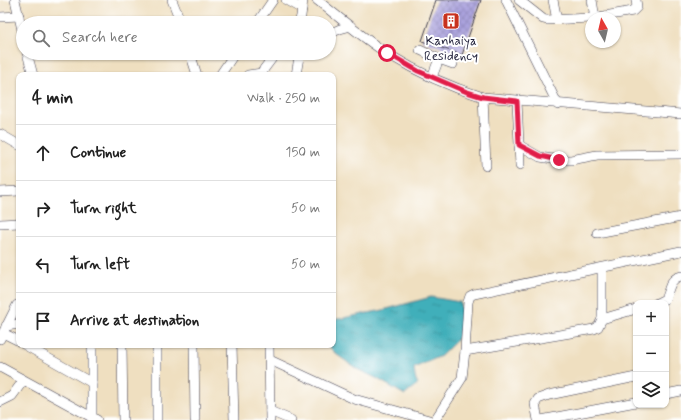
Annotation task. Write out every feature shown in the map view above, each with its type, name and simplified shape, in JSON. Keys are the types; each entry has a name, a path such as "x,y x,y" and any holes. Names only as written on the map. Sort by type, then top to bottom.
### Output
{"street":[{"path":"15,0 19,16"},
{"path":"172,0 178,16"},
{"path":"262,16 273,0"},
{"path":"286,0 303,4 300,16"},
{"path":"317,0 387,53 418,71 467,92 483,97 517,101 681,114"},
{"path":"553,0 557,20"},
{"path":"592,0 593,12"},
{"path":"621,13 635,10 637,7 636,0"},
{"path":"512,3 540,18 547,20 585,18"},
{"path":"512,3 517,21 558,104"},
{"path":"0,17 16,16"},
{"path":"336,31 351,26"},
{"path":"420,50 453,64"},
{"path":"432,77 439,59"},
{"path":"30,60 32,72"},
{"path":"192,60 196,72"},
{"path":"222,72 230,60"},
{"path":"263,72 271,60"},
{"path":"296,72 298,60"},
{"path":"483,97 486,166"},
{"path":"517,101 520,165"},
{"path":"0,127 16,136"},
{"path":"0,134 16,144"},
{"path":"519,145 540,156 559,160 571,160 597,155 681,154"},
{"path":"0,192 16,191"},
{"path":"597,233 681,217"},
{"path":"0,224 16,223"},
{"path":"435,420 462,378 468,302 470,296 681,251"},
{"path":"465,351 594,329 600,325 602,319 602,269"},
{"path":"663,300 665,299 673,278 681,276"},
{"path":"3,332 16,307"},
{"path":"602,319 633,310"},
{"path":"3,332 16,326"},
{"path":"3,332 16,340"},
{"path":"30,348 92,383"},
{"path":"92,348 94,419"},
{"path":"122,348 124,420"},
{"path":"157,348 157,420"},
{"path":"194,348 195,420"},
{"path":"232,348 234,420"},
{"path":"269,348 270,416 291,420"},
{"path":"270,360 354,399 428,420"},
{"path":"0,367 94,419"},
{"path":"538,420 536,404 538,399 549,395 633,378"},
{"path":"0,402 12,396 23,381"},
{"path":"669,393 681,391"},
{"path":"546,420 633,403"}],"water":[{"path":"431,297 460,302 463,322 456,341 441,356 414,368 415,377 418,384 405,395 357,369 330,348 336,348 336,319 383,310"}],"building":[{"name":"Kanhaiya Residency","path":"436,0 481,0 462,55 422,41"}],"place":[{"name":"Kanhaiya Residency","path":"451,21"}],"route":[{"path":"387,53 418,71 467,92 483,97 517,101 519,145 547,159 559,160"}]}
